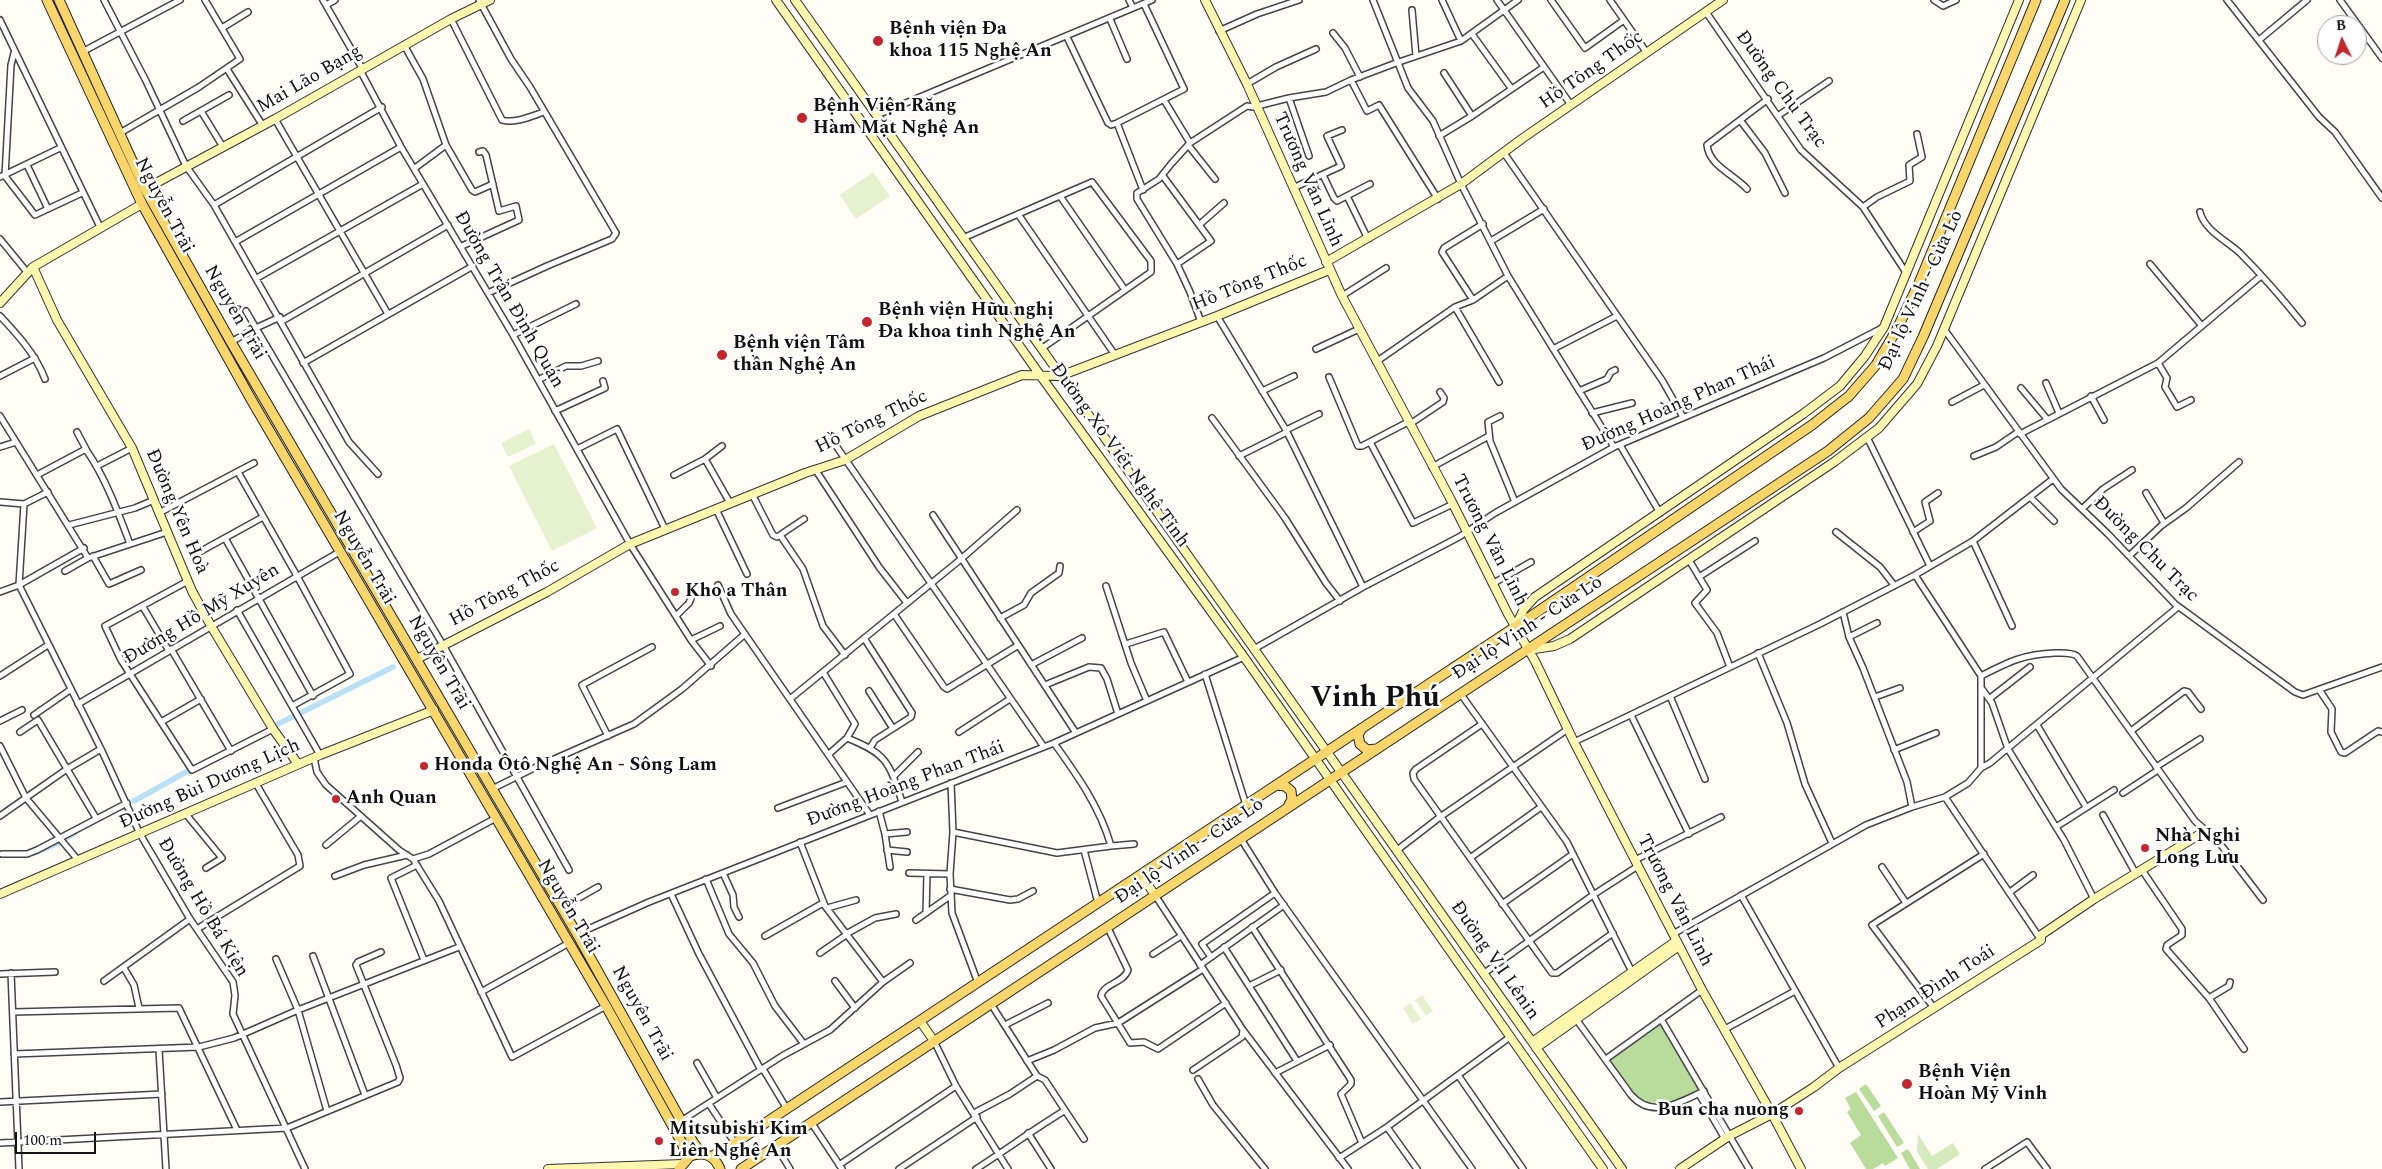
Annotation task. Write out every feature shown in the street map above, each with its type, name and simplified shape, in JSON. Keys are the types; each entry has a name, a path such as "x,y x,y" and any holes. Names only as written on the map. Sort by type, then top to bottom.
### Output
{"main road":[{"name":"Nguyễn Trãi","path":"47,0 142,204 252,401 606,1006 682,1143 683,1164"},
{"name":"Nguyễn Trãi","path":"59,0 145,189"},
{"name":"Đại lộ Vinh - Cửa Lò","path":"683,1164 736,1143 1515,626 1812,425 1848,396 1876,364 1897,329 1919,283 2036,0"},
{"name":"Đại lộ Vinh - Cửa Lò","path":"740,1169 1828,451 1869,418 1903,379 1942,296 2065,0"},
{"path":"142,204 145,189"},
{"name":"Nguyên Trãi","path":"145,189 231,342 577,934 682,1121 707,1155 720,1169"},
{"path":"405,664 416,659"},
{"path":"434,710 444,705"},
{"path":"1363,728 1358,736 1360,744 1367,750 1376,749"},
{"path":"1274,787 1282,785 1291,791 1292,799 1288,807"},
{"path":"496,818 506,813"},
{"path":"539,890 547,885"},
{"path":"606,1006 615,1001"}],"street":[{"path":"104,0 146,81 186,166 214,204 281,319 303,363 349,442 378,474"},
{"path":"82,52 180,0"},
{"path":"120,133 227,69 240,58 205,0"},
{"path":"324,2 335,0"},
{"name":"Mai Lão Bạng","path":"145,189 275,120 361,69 481,2 490,0"},
{"name":"Đường Xô Viết Nghệ Tĩnh","path":"776,0 1040,375 1244,657 1315,759"},
{"name":"Đường Xô Viết Nghệ Tĩnh","path":"795,0 1341,772"},
{"path":"1129,0 1133,8"},
{"path":"863,124 876,115 1152,0"},
{"name":"Trương Văn Lĩnh","path":"1205,0 1247,84 1342,296 1408,423 1453,504 1492,584 1528,650 1702,990 1801,1169"},
{"path":"1219,31 1257,14 1299,0"},
{"path":"1372,0 1396,63 1408,88 1428,113 1461,184 1508,276 1592,413 1617,446 1660,512"},
{"path":"1442,0 1462,41"},
{"path":"1497,0 1571,105"},
{"path":"1201,322 1177,264 1137,199 1136,194 1163,176 1190,144 1243,108 1326,92 1351,80 1396,63 1462,41 1518,0"},
{"path":"1551,0 1585,48 1624,20"},
{"path":"1610,0 1647,53"},
{"name":"Hồ Tông Thốc","path":"416,659 547,592 630,544 815,469 845,460 919,416 1022,375 1060,376 1217,316 1328,266 1368,239 1461,184 1571,105 1724,0"},
{"path":"1934,0 1943,6 1956,0"},
{"path":"1515,626 1524,609 1539,593 1660,512 1840,386 1866,356 1884,327 1907,274 2019,0"},
{"path":"1528,650 1554,646 1570,638 1834,462 1879,428 1916,384 1944,330 2081,0"},
{"path":"2227,0 2319,117 2335,132 2382,198"},
{"path":"2259,40 2307,0"},
{"path":"2340,0 2382,58"},
{"name":"Đường Trần Đình Quán","path":"324,2 382,107 401,147 462,246 630,544 691,640 711,666"},
{"path":"481,2 511,59 615,229 615,236 612,239 488,293"},
{"path":"1067,37 1108,123 1111,125 1117,124 1182,91 1183,87 1144,4"},
{"path":"1412,10 1416,56"},
{"path":"222,28 248,12"},
{"name":"Đường Chu Trạc","path":"1706,12 1768,99 1801,150 1863,207 1907,274"},
{"path":"451,19 502,120 505,122 523,119 544,112"},
{"path":"1110,19 1127,59"},
{"path":"0,20 3,32 100,227"},
{"path":"1333,33 1345,48 1360,77"},
{"path":"1472,34 1511,88"},
{"path":"404,45 423,79 446,145 472,190 475,192 493,184"},
{"path":"1247,84 1276,67 1316,49"},
{"path":"14,52 11,65 2,177 34,214 37,215 82,192"},
{"path":"1439,136 1544,67"},
{"path":"227,69 264,126"},
{"path":"1444,73 1472,116"},
{"path":"1351,80 1367,111 1379,105 1438,199"},
{"path":"1779,116 1829,81"},
{"path":"183,121 229,95"},
{"path":"1289,98 1309,156"},
{"path":"1747,189 1739,180 1720,167 1706,147 1708,142 1768,99"},
{"path":"1164,100 1190,144 1215,179"},
{"path":"214,204 382,107"},
{"path":"201,111 223,147"},
{"path":"275,120 388,314"},
{"path":"1740,120 1765,152 1785,192"},
{"path":"1117,124 1142,190"},
{"path":"1293,188 1341,166 1327,136 1342,130"},
{"path":"1863,207 1877,197 1910,181 1909,165 1922,155 1917,134"},
{"path":"415,168 446,145"},
{"path":"235,242 401,147"},
{"path":"2,177 60,148"},
{"path":"462,246 519,220 516,206 499,211 486,155 484,151 479,152"},
{"path":"1504,152 1662,380 1682,417"},
{"path":"27,165 48,209"},
{"path":"1323,175 1335,200 1370,184"},
{"path":"1163,176 1211,243 1177,264"},
{"path":"963,238 1092,182 1151,261 1151,272 1041,349"},
{"path":"257,278 423,184"},
{"path":"1060,196 1125,290"},
{"path":"1347,196 1368,239"},
{"path":"924,210 937,201"},
{"path":"1199,225 1224,203"},
{"path":"0,303 30,270 100,227 142,204"},
{"path":"1491,241 1544,209"},
{"path":"2200,212 2202,218 2212,230 2240,253 2302,323"},
{"path":"1018,214 1115,354"},
{"path":"1473,300 1442,252 1444,248 1483,224"},
{"path":"231,342 256,328 281,319 365,274 448,225"},
{"path":"0,239 30,270"},
{"path":"2150,264 2202,326"},
{"path":"303,363 473,266"},
{"path":"1342,296 1386,268"},
{"name":"Đường Yên Hoà","path":"30,270 132,448 188,581 211,626 274,729 298,764"},
{"path":"1376,362 1455,307 1473,300 1508,276"},
{"path":"1974,456 1996,447 2019,433 2158,362 2261,276"},
{"path":"513,335 576,304"},
{"path":"1455,307 1499,382"},
{"path":"246,311 442,645 569,870"},
{"path":"0,316 18,335 35,358 45,380"},
{"path":"1217,316 1287,431 1363,587"},
{"path":"1554,349 1617,316"},
{"name":"Đường Hoàng Phan Thái","path":"1254,650 1363,587 1466,532 1515,502 1617,446 1824,358 1884,327"},
{"path":"1316,349 1360,329"},
{"name":"Đường Chu Trạc","path":"1944,330 2053,479 2178,607 2295,692 2303,695 2320,691 2382,666"},
{"path":"0,376 35,358"},
{"path":"538,380 566,366 581,366 598,361"},
{"path":"2158,362 2167,378 2165,387 2177,407 2191,400"},
{"path":"1579,392 1607,379 1611,372 1615,370"},
{"path":"1262,391 1294,376"},
{"path":"1329,377 1355,443 1360,446 1408,423 1443,402 1444,398 1440,392"},
{"path":"555,411 605,388 604,381"},
{"path":"2046,383 2059,413"},
{"path":"1952,402 1984,386"},
{"path":"2021,388 2048,419"},
{"path":"2091,396 2104,420"},
{"path":"1592,413 1632,403"},
{"path":"1239,456 1319,414"},
{"path":"0,416 68,525 108,584 141,570"},
{"path":"1500,416 1488,422 1489,436 1515,502"},
{"path":"1212,418 1285,518 1326,584 1340,601"},
{"path":"576,449 617,429 665,529"},
{"path":"77,432 97,466 130,544"},
{"path":"1432,467 1489,436"},
{"path":"1867,437 1930,566"},
{"path":"832,440 1044,747"},
{"path":"0,447 16,442"},
{"path":"1370,442 1413,523 1453,504"},
{"path":"674,475 705,459 722,446"},
{"path":"97,466 132,448"},
{"path":"37,475 84,450 87,451"},
{"path":"705,459 730,503"},
{"path":"2129,556 2164,523 2186,508 2239,462"},
{"path":"159,513 254,463"},
{"path":"815,469 879,567 907,603"},
{"path":"2082,509 2103,489 2132,470"},
{"path":"238,472 350,674 292,706"},
{"path":"1574,742 1843,612 1915,575 1973,541 2053,479"},
{"path":"0,502 24,504 48,492"},
{"path":"2146,493 2164,523"},
{"path":"752,494 773,535 780,535 804,519"},
{"path":"1913,532 1930,521 1925,502 1938,494"},
{"path":"2030,497 2054,521"},
{"path":"68,525 154,500"},
{"path":"19,585 24,504"},
{"path":"716,509 747,574"},
{"path":"790,699 961,559 1017,510"},
{"path":"933,514 1017,646 1076,733"},
{"path":"194,556 263,517"},
{"path":"65,571 91,557 167,532"},
{"path":"1836,532 1879,565 1894,585"},
{"path":"780,535 804,569 823,626 845,655"},
{"path":"226,538 313,696"},
{"path":"1699,576 1755,541"},
{"path":"1973,541 2012,626"},
{"path":"0,592 19,585 84,548"},
{"name":"Đường Hồ Mỹ Xuyên","path":"78,704 341,551"},
{"path":"1689,560 1707,590 1695,603 1717,633 1730,667"},
{"path":"1492,584 1531,562"},
{"path":"1000,618 1024,605 1031,594 1060,573 1060,566"},
{"path":"1915,575 1981,676 1981,768"},
{"path":"188,581 105,626 111,641 191,769 274,729"},
{"name":"Đường Hồ Bá Kiện","path":"19,585 101,749 140,834 190,919 233,982 232,1012 305,1169"},
{"path":"718,585 728,610 870,815"},
{"path":"1106,586 1147,701"},
{"path":"676,616 689,603 692,596"},
{"path":"143,607 201,699 231,751"},
{"path":"1534,1045 1676,940 1741,895 1866,825 1912,807 1945,797 1968,783 1981,768 1987,766 2008,749 2178,607"},
{"path":"237,610 297,714 317,756 317,772 324,782 361,816 413,859 417,865 439,901 512,1057 606,1006"},
{"path":"1843,612 1849,637 1907,782 1912,807"},
{"path":"894,614 946,689 951,689 1017,646"},
{"path":"1849,637 1877,623"},
{"path":"691,640 720,626"},
{"path":"1126,644 1164,632 1188,682"},
{"path":"492,790 515,777 639,721 711,666 745,634"},
{"path":"864,638 912,713 911,716 875,740 870,748"},
{"path":"1031,665 1082,638"},
{"path":"0,676 48,645"},
{"path":"608,736 582,685 652,647"},
{"path":"1758,653 1787,723 1805,784 1832,843"},
{"path":"1981,676 2024,656 2070,653 2079,657 2157,768 2205,831 2218,841 2263,900"},
{"name":"Đường Hoàng Phan Thái","path":"577,934 706,879 1054,743 1244,657"},
{"path":"1045,686 1089,667 1101,668 1107,679 1118,714"},
{"path":"1988,699 2030,667"},
{"path":"823,672 854,721 855,726 847,738 829,754"},
{"path":"1205,674 1246,805"},
{"path":"1874,697 1900,688"},
{"path":"1982,689 1988,699 2008,749 2056,827 2094,899"},
{"path":"34,715 70,690"},
{"path":"869,691 892,727"},
{"path":"2131,730 2184,691 2201,709"},
{"path":"2320,691 2332,709 2331,732 2341,752 2345,753 2378,731 2382,732"},
{"path":"1460,693 1567,842 1632,972"},
{"path":"1670,696 1706,779"},
{"path":"959,732 1010,698"},
{"path":"161,722 201,699"},
{"path":"0,721 22,710"},
{"name":"Đường Bùi Dương Lịch","path":"0,894 255,782 434,710"},
{"path":"1631,715 1689,834"},
{"path":"20,732 38,720 96,818"},
{"path":"1482,724 1413,773 1414,779 1550,972 1555,974 1613,933"},
{"path":"2037,725 2086,807"},
{"path":"1396,851 1440,817 1568,729"},
{"path":"1894,750 1936,733"},
{"path":"847,738 870,748 884,759 894,776 902,802"},
{"path":"2122,793 2200,739"},
{"path":"1054,743 1090,797 1111,846"},
{"path":"0,746 26,798 78,860"},
{"path":"0,816 67,769 101,749"},
{"path":"894,776 918,752"},
{"name":"Đường V.I Lênin","path":"1315,759 1603,1169"},
{"name":"Đường V.I Lênin","path":"1341,772 1622,1169"},
{"path":"197,929 300,866 298,855 255,782"},
{"path":"778,808 847,782"},
{"path":"951,784 953,832 950,896 955,926 978,983"},
{"path":"2056,827 2114,790"},
{"path":"1945,797 2041,940"},
{"path":"2,854 28,853 127,803"},
{"path":"1470,858 1541,807"},
{"path":"878,811 885,834 890,867"},
{"path":"185,814 222,858 206,868"},
{"path":"2103,815 2139,872 2182,929 2182,935 2167,946 2166,949 2209,998 2244,1049"},
{"path":"326,845 361,816"},
{"path":"1483,974 1637,863 1720,817"},
{"path":"413,859 429,854 496,818"},
{"name":"Phạm Đình Toái","path":"1680,1169 1727,1137 1772,1114 1814,1087 1839,1068 2041,940 2041,935 2094,899 2205,831"},
{"path":"885,834 907,832"},
{"path":"953,832 1057,853 1134,844"},
{"path":"1240,838 1275,893 1472,1169"},
{"path":"800,842 825,906 883,982"},
{"path":"887,850 907,852"},
{"path":"1084,850 1098,903"},
{"path":"1502,904 1573,854"},
{"path":"1934,1008 1872,927 1873,924 1984,854"},
{"path":"335,876 364,865 407,855"},
{"path":"417,865 391,878 424,960"},
{"path":"1882,867 1906,903"},
{"path":"723,873 733,895 734,907 739,917"},
{"path":"910,873 950,874"},
{"path":"926,913 927,874"},
{"path":"1141,875 1243,1030 1348,1169"},
{"path":"2010,892 2033,875"},
{"path":"706,879 729,934 753,963 775,1006 804,1044"},
{"path":"561,908 598,887"},
{"path":"950,889 1010,900 1018,899 1033,891"},
{"path":"1192,951 1275,893"},
{"path":"671,894 696,948 762,1069 787,1109"},
{"path":"1741,895 1839,1068"},
{"path":"916,920 950,896"},
{"path":"765,936 825,906 856,900"},
{"path":"1027,1061 1054,1050 1095,1028 1118,1023 1201,967 1224,947 1284,905"},
{"path":"820,953 846,934 876,918 896,914"},
{"path":"104,981 190,919"},
{"path":"1107,926 1128,970 1125,976 1103,990 1101,994 1130,1043 1144,1042 1158,1049 1226,1004"},
{"path":"1252,927 1330,1045 1351,1082 1341,1094 1362,1143"},
{"path":"1153,954 1181,936"},
{"path":"1534,1045 1576,1018 1676,940"},
{"path":"481,992 570,943"},
{"path":"1202,944 1211,957"},
{"path":"14,1054 199,1047 234,1038 330,997 459,947"},
{"path":"1224,947 1298,1061"},
{"path":"0,1143 287,1128 398,1082 400,1078 356,963 381,952"},
{"path":"313,956 366,1095"},
{"path":"276,959 298,1010 327,1111"},
{"path":"682,1121 762,1069 833,1028 883,982 910,963"},
{"path":"124,968 134,985 139,1008"},
{"path":"1249,986 1281,970"},
{"path":"0,974 55,972"},
{"path":"11,973 19,1169"},
{"path":"835,981 855,1008"},
{"path":"2209,998 2229,986 2230,982"},
{"path":"1606,1059 1702,990"},
{"path":"1725,1029 1795,991"},
{"path":"1005,1025 1048,1003"},
{"path":"991,1004 1027,1061 1038,1076 1045,1080 1084,1139"},
{"path":"13,1012 179,1008 237,1130"},
{"path":"1576,1018 1631,1095 1647,1107 1666,1108 1704,1091"},
{"path":"1661,1020 1704,1091 1727,1137"},
{"path":"920,1021 934,1041 956,1086 1008,1169"},
{"path":"1339,1158 1458,1076 1522,1029"},
{"path":"1193,1070 1242,1037 1243,1030"},
{"path":"1275,1073 1330,1045"},
{"path":"159,1050 166,1169"},
{"path":"697,1063 717,1098"},
{"path":"899,1169 975,1115 1038,1076"},
{"path":"1458,1076 1523,1169"},
{"path":"1198,1079 1213,1106 1265,1169"},
{"path":"811,1122 841,1167 956,1086"},
{"path":"0,1102 162,1094"},
{"path":"1698,1094 1749,1169"},
{"path":"709,1104 736,1143"},
{"path":"976,1169 1064,1111"},
{"path":"1387,1126 1416,1169"},
{"path":"1028,1133 1051,1169"},
{"path":"1985,1169 2027,1142 2047,1169"},
{"path":"776,1146 790,1169"},
{"path":"548,1169 683,1164"}],"green space":[{"path":"873,172 890,196 856,219 840,195"},
{"path":"529,429 536,444 508,457 501,443"},
{"path":"554,444 597,528 552,551 509,466"},
{"path":"1422,995 1433,1011 1426,1016 1415,1000"},
{"path":"1410,1003 1421,1019 1413,1024 1403,1008"},
{"path":"1661,1019 1704,1091 1666,1108 1639,1103 1606,1059"},
{"path":"1866,1084 1881,1106 1874,1111 1859,1089"},
{"path":"1856,1092 1898,1158 1885,1166 1883,1163 1873,1169 1866,1169 1850,1143 1861,1135 1847,1112 1851,1109 1845,1098"},
{"path":"1884,1112 1904,1143 1897,1147 1878,1116"},
{"path":"1918,1134 1932,1156 1953,1143 1960,1154 1937,1169 1928,1169 1917,1152"},
{"path":"1908,1149 1920,1169 1910,1169 1901,1153"}],"waterway":[{"path":"278,724 393,667"},
{"path":"134,801 195,767"},
{"path":"66,838 75,833"},
{"path":"37,852 58,843"}],"place":[{"name":"Bệnh viện Đa khoa 115 Nghệ An","path":"878,41"},
{"name":"Bệnh Viện Răng Hàm Mặt Nghệ An","path":"802,118"},
{"name":"Bệnh viện Hữu nghị Đa khoa tỉnh Nghệ An","path":"867,322"},
{"name":"Bệnh viện Tâm thần Nghệ An","path":"722,355"},
{"name":"Kho a Thân","path":"675,592"},
{"name":"Honda Ôtô Nghệ An - Sông Lam","path":"424,766"},
{"name":"Anh Quan","path":"336,799"},
{"name":"Nhà Nghỉ Long Lưu","path":"2145,848"},
{"name":"Bệnh Viện Hoàn Mỹ Vinh","path":"1907,1084"},
{"name":"Bun cha nuong","path":"1799,1111"},
{"name":"Mitsubishi Kim Liên Nghệ An","path":"659,1141"}],"district":[{"name":"Vinh Phú","path":"1375,700"}]}
